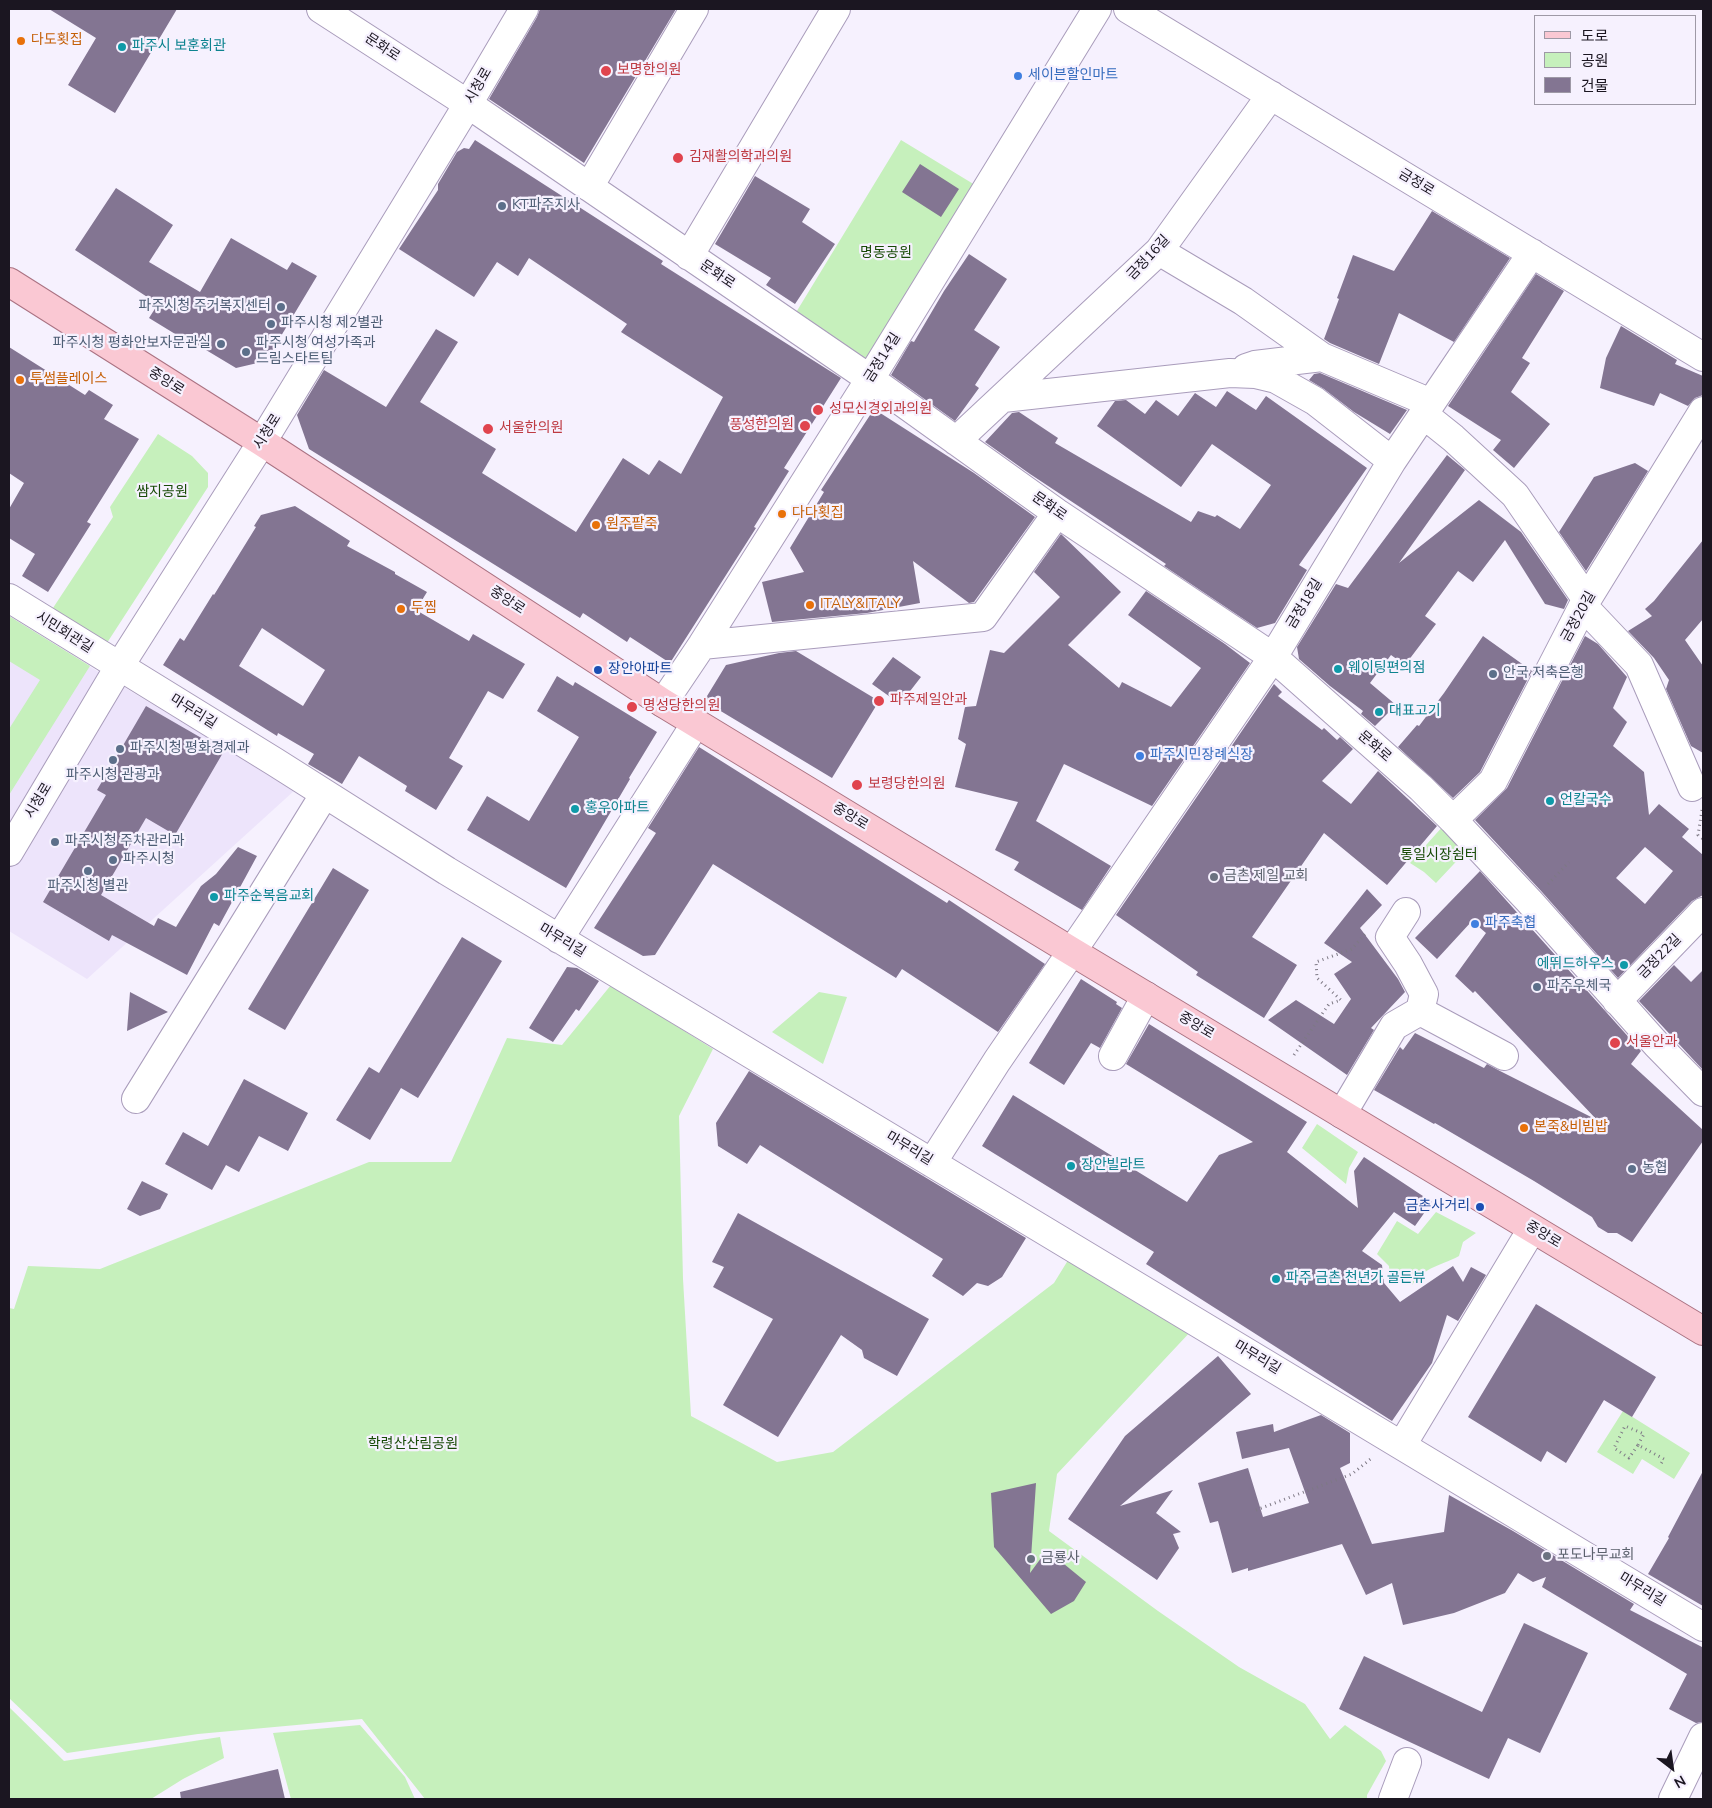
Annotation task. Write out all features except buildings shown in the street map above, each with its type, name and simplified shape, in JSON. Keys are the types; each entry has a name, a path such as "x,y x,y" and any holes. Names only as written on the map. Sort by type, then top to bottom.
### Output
{"main road":[{"name":"중앙로","path":"9,282 262,442 663,703 1703,1331"}],"street":[{"name":"문화로","path":"321,9 468,104 870,379 1057,514 1273,657 1421,788 1530,902 1617,1001 1703,1092"},
{"name":"시청로","path":"9,852 119,667 262,442 524,9"},
{"path":"589,187 694,9"},
{"path":"689,256 836,9"},
{"name":"금정14길","path":"663,703 702,645 870,379 1097,9"},
{"name":"금정로","path":"1128,9 1703,357"},
{"name":"금정16길","path":"956,441 1159,252 1271,95"},
{"path":"1159,252 1243,301 1322,357 1427,408 1453,438 1515,496 1585,603 1639,665 1692,787"},
{"name":"금정18길","path":"932,1163 997,1061 1273,657 1392,461 1532,253"},
{"path":"1230,374 1255,364 1322,357"},
{"path":"1003,398 1230,374 1255,374 1276,379 1315,401 1392,461"},
{"name":"금정20길","path":"1452,820 1493,781 1585,603 1703,411"},
{"path":"702,645 983,617 1057,514"},
{"name":"시민회관길","path":"9,598 119,667"},
{"name":"마무리길","path":"119,667 559,939 1703,1627"},
{"path":"559,939 696,723"},
{"path":"136,1100 324,795"},
{"path":"1342,1114 1394,1026 1420,1011 1424,994 1408,964 1390,937 1406,912"},
{"name":"금정22길","path":"1617,1001 1703,912"},
{"path":"1112,1056 1146,996"},
{"path":"1420,1011 1504,1056"},
{"path":"1398,1443 1532,1229"},
{"path":"1673,1799 1703,1737"},
{"path":"1393,1799 1407,1762"}],"path":[{"path":"1279,1076 1330,1004 1341,1000 1317,978 1316,962 1352,949 1367,932"},
{"path":"1625,1426 1644,1434 1638,1445 1629,1458 1614,1448 1625,1426"},
{"path":"1256,1510 1352,1474 1398,1443"},
{"path":"1638,1445 1664,1459 1660,1465"}],"shaded area":[{"name":"파주시청","path":"9,618 295,790 87,979 9,931"}],"green space":[{"name":"명동공원","path":"901,140 980,188 870,367 792,319"},
{"name":"쌈지공원","path":"158,434 192,456 208,473 208,487 105,646 51,611 113,517 110,507"},
{"path":"9,616 90,666 9,795 9,729 40,680 9,661"},
{"name":"통일시장쉼터","path":"1444,825 1468,849 1436,883 1410,863"},
{"name":"학령산산림공원","path":"611,985 713,1049 679,1116 683,1279 691,1416 777,1462 833,1452 1054,1283 1070,1257 1193,1329 1057,1474 1049,1531 1158,1611 1239,1667 1305,1704 1330,1739 1345,1725 1381,1751 1386,1761 1367,1795 1367,1799 425,1799 362,1719 198,1734 67,1753 9,1698 9,1308 14,1309 28,1266 100,1269 369,1162 451,1162 507,1038 562,1045"},
{"path":"819,992 847,997 823,1064 772,1032"},
{"path":"1317,1124 1358,1152 1349,1168 1346,1184 1302,1148"},
{"path":"1436,1212 1476,1233 1463,1242 1459,1256 1428,1270 1412,1285 1390,1281 1389,1266 1377,1254 1397,1221 1418,1234"},
{"path":"1623,1411 1690,1453 1674,1479 1642,1459 1633,1474 1597,1452"},
{"path":"9,1707 64,1761 220,1737 224,1758 183,1779 151,1799 9,1799"},
{"path":"360,1725 405,1777 415,1799 291,1799 273,1733"}],"place":[{"name":"다도횟집","path":"21,41"},
{"name":"파주시 보훈회관","path":"122,47"},
{"name":"보명한의원","path":"606,71"},
{"name":"세이븐할인마트","path":"1018,76"},
{"name":"김재활의학과의원","path":"678,158"},
{"name":"KT파주지사","path":"502,206"},
{"name":"파주시청 주거복지센터","path":"281,307"},
{"name":"파주시청 제2별관","path":"271,324"},
{"name":"파주시청 평화안보자문관실","path":"221,344"},
{"name":"파주시청 여성가족과 드림스타트팀","path":"246,352"},
{"name":"투썸플레이스","path":"20,380"},
{"name":"성모신경외과의원","path":"818,410"},
{"name":"풍성한의원","path":"805,426"},
{"name":"서울한의원","path":"488,429"},
{"name":"다다횟집","path":"782,514"},
{"name":"원주팥죽","path":"596,525"},
{"name":"ITALY&ITALY","path":"810,605"},
{"name":"두찜","path":"401,609"},
{"name":"웨이팅편의점","path":"1338,669"},
{"name":"장안아파트","path":"598,670"},
{"name":"안국 저축은행","path":"1493,674"},
{"name":"파주제일안과","path":"879,701"},
{"name":"명성당한의원","path":"632,707"},
{"name":"대표고기","path":"1379,712"},
{"name":"파주시청 평화경제과","path":"120,749"},
{"name":"파주시민장례식장","path":"1140,756"},
{"name":"파주시청 관광과","path":"113,760"},
{"name":"보령당한의원","path":"857,785"},
{"name":"언칼국수","path":"1550,801"},
{"name":"홍우아파트","path":"575,809"},
{"name":"파주시청 주차관리과","path":"55,842"},
{"name":"파주시청","path":"113,860"},
{"name":"파주시청 별관","path":"88,871"},
{"name":"금촌 제일 교회","path":"1214,877"},
{"name":"파주순복음교회","path":"214,897"},
{"name":"파주축협","path":"1475,924"},
{"name":"에뛰드하우스","path":"1624,965"},
{"name":"파주우체국","path":"1537,987"},
{"name":"서울안과","path":"1615,1043"},
{"name":"본죽&비빔밥","path":"1524,1128"},
{"name":"장안빌라트","path":"1071,1166"},
{"name":"농협","path":"1632,1169"},
{"name":"금촌사거리","path":"1480,1207"},
{"name":"파주 금촌 천년가 골든뷰","path":"1276,1279"},
{"name":"포도나무교회","path":"1547,1556"},
{"name":"금룡사","path":"1031,1559"}]}
